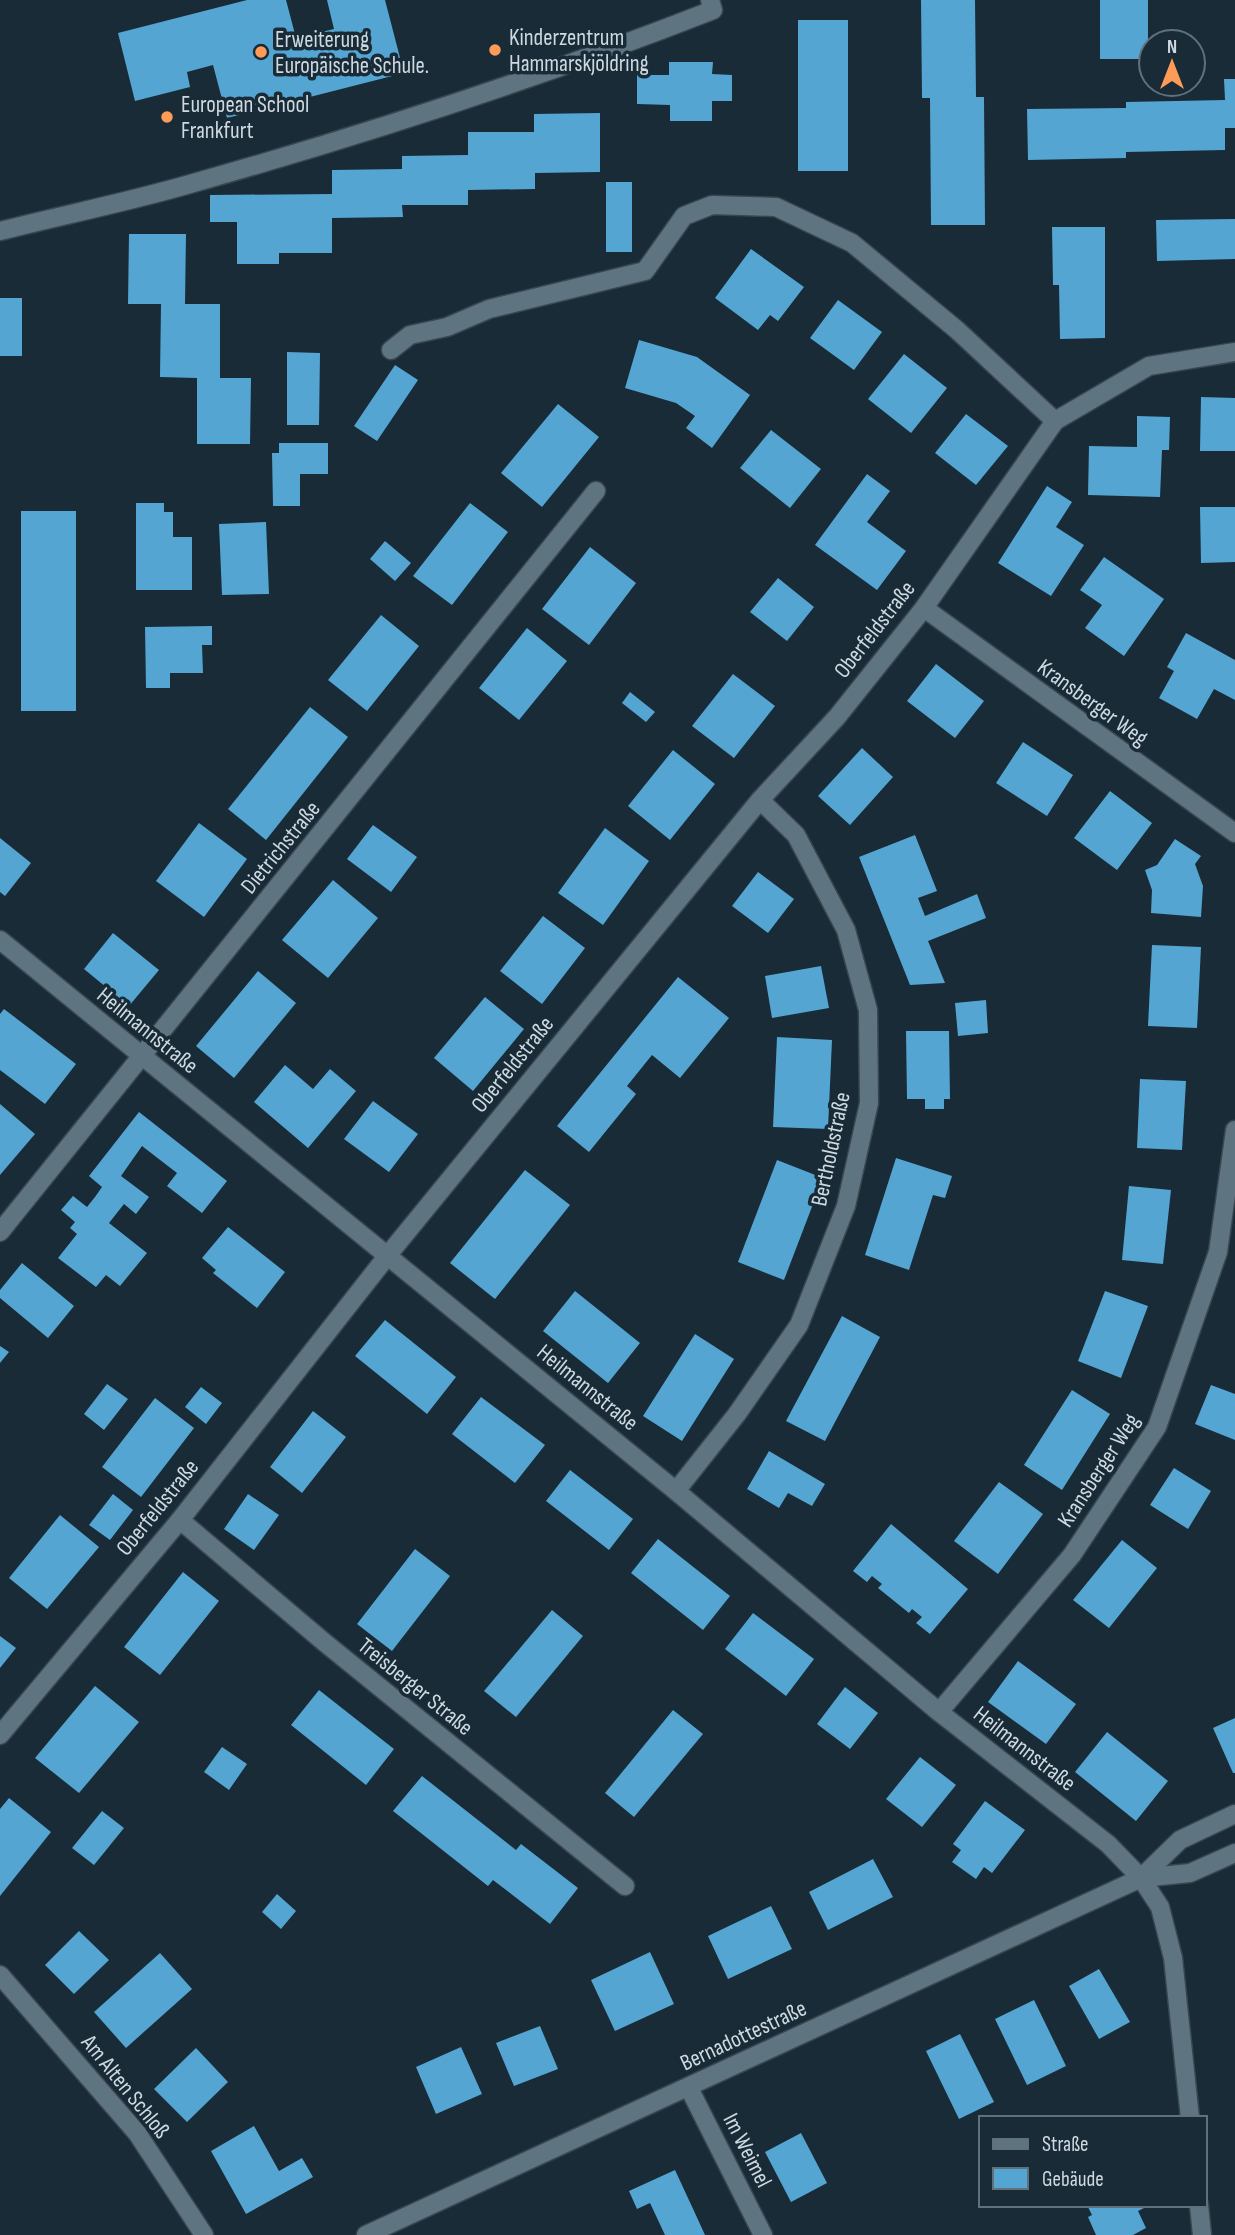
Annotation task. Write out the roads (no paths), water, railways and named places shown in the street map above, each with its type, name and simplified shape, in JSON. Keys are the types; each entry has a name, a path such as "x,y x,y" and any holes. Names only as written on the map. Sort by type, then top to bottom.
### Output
{"street":[{"path":"0,231 188,185 376,128 609,51 713,10 710,0"},
{"path":"391,350 410,335 447,327 489,309 645,271 684,216 712,205 776,207 852,243 957,330 1055,421"},
{"name":"Oberfeldstraße","path":"0,1735 180,1520 388,1255 760,800 837,717 923,608 1055,421 1149,366 1235,352"},
{"name":"Dietrichstraße","path":"0,1232 142,1059 596,491"},
{"name":"Kransberger Weg","path":"923,608 1235,833"},
{"name":"Bertholdstraße","path":"676,1491 737,1414 799,1325 846,1206 869,1103 868,1010 846,930 796,835 760,800"},
{"name":"Heilmannstraße","path":"0,940 142,1059 388,1255 676,1491 939,1712 1108,1844 1141,1878"},
{"name":"Kransberger Weg","path":"939,1712 1072,1555 1157,1427 1219,1252 1235,1130"},
{"name":"Treisberger Straße","path":"180,1520 355,1668 625,1886"},
{"name":"Bernadottestraße","path":"366,2235 1141,1878 1181,1840 1235,1814"},
{"name":"Bernadottestraße","path":"1141,1878 1190,1873 1235,1853"},
{"path":"1141,1878 1160,1908 1173,1958 1189,2116"},
{"name":"Am Alten Schloß","path":"0,1975 137,2133 204,2235"},
{"name":"Im Weimel","path":"689,2088 763,2235"},
{"path":"1199,2207 1202,2235"}],"place":[{"name":"Kinderzentrum Hammarskjöldring","path":"495,50"},
{"name":"Erweiterung Europäische Schule.","path":"261,52"},
{"name":"European School Frankfurt","path":"167,117"}]}
